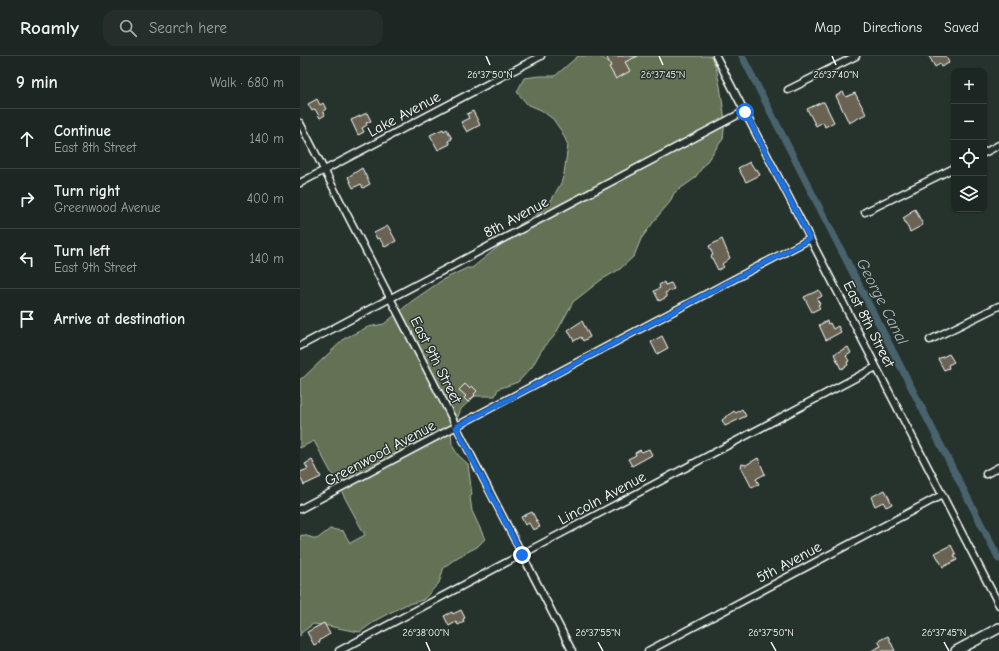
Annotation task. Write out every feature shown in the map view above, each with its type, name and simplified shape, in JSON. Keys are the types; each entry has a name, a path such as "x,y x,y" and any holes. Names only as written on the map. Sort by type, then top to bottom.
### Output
{"street":[{"name":"Lake Avenue","path":"300,183 541,56"},
{"name":"East 8th Street","path":"716,56 999,605"},
{"path":"788,90 856,56"},
{"name":"8th Avenue","path":"300,346 745,112"},
{"name":"East 9th Street","path":"300,123 572,651"},
{"path":"987,152 999,146"},
{"path":"865,212 951,169"},
{"name":"Greenwood Avenue","path":"300,509 810,239"},
{"path":"930,340 999,306"},
{"name":"Lincoln Avenue","path":"339,651 876,367"},
{"path":"986,474 999,467"},
{"name":"5th Avenue","path":"648,651 942,495"},
{"path":"956,651 999,628"}],"green space":[{"path":"578,56 599,56 611,63 619,56 711,56 716,67 725,120 723,139 694,179 674,193 670,202 641,239 634,256 620,269 601,280 573,302 555,335 541,351 532,367 518,382 498,389 495,396 475,396 461,409 451,431 452,445 458,455 468,464 472,495 470,497 472,511 485,539 477,547 458,557 444,567 439,583 423,600 405,605 378,619 360,632 313,624 301,633 300,636 300,536 303,535 317,539 330,529 343,531 350,543 365,535 314,441 300,448 300,379 304,377 345,338 368,327 384,324 412,301 444,279 467,268 472,268 504,242 520,224 530,219 548,206 561,183 564,174 568,145 562,132 553,119 541,110 527,104 517,92 524,78 555,76"}],"building":[{"path":"606,56 638,56 625,62 630,71 616,79 609,67 611,66"},
{"path":"929,56 946,56 949,63 941,67 940,64 935,67"},
{"path":"843,92 846,97 855,93 866,114 849,123 836,96"},
{"path":"317,99 320,105 323,103 326,109 323,111 325,115 320,118 315,109 312,111 308,104"},
{"path":"824,102 834,122 825,127 823,122 816,126 807,109"},
{"path":"473,111 480,125 467,132 461,122 469,118 467,114"},
{"path":"367,113 371,121 366,123 367,125 362,128 364,132 358,135 351,120"},
{"path":"443,129 444,131 447,129 452,139 448,141 450,144 438,150 430,135"},
{"path":"750,162 755,170 757,169 760,175 746,182 738,168"},
{"path":"362,168 370,184 363,188 361,184 353,188 348,177"},
{"path":"915,209 923,225 910,232 903,218"},
{"path":"388,226 396,241 385,247 379,238 377,239 374,233"},
{"path":"722,239 730,258 722,264 724,267 718,270 711,256 713,255 709,246"},
{"path":"664,282 665,285 671,283 674,289 665,293 667,297 659,301 654,291 660,288 659,285"},
{"path":"819,290 822,296 817,299 820,304 818,305 820,308 812,312 804,297"},
{"path":"582,321 590,337 583,341 581,337 574,341 568,330"},
{"path":"827,321 833,329 838,326 841,332 826,340 819,325"},
{"path":"662,336 668,348 657,354 651,342"},
{"path":"848,347 851,353 846,356 849,361 847,362 848,365 841,369 834,354"},
{"path":"949,354 954,362 948,365 949,368 944,370 938,359"},
{"path":"465,384 469,388 472,386 477,391 468,402 464,398 466,396 459,390"},
{"path":"742,409 746,416 725,426 722,420 734,411 736,413"},
{"path":"649,449 652,455 632,466 628,459 636,455 635,453 640,450 642,452"},
{"path":"758,458 765,474 756,479 759,484 752,488 741,467 742,464 746,465"},
{"path":"312,460 321,477 304,485 300,477 300,472 308,469 305,464"},
{"path":"885,490 892,504 886,507 883,502 875,506 871,497"},
{"path":"532,512 540,527 533,530 529,523 525,525 521,517"},
{"path":"951,545 957,560 943,567 935,553"},
{"path":"461,610 465,618 463,619 464,622 458,625 456,622 449,626 444,616"},
{"path":"324,623 330,634 314,645 307,632"},
{"path":"888,636 895,651 871,651 881,646 878,641"}],"waterway":[{"name":"George Canal","path":"742,56 999,559"}],"route":[{"path":"522,555 456,427 810,239 745,112"}]}
